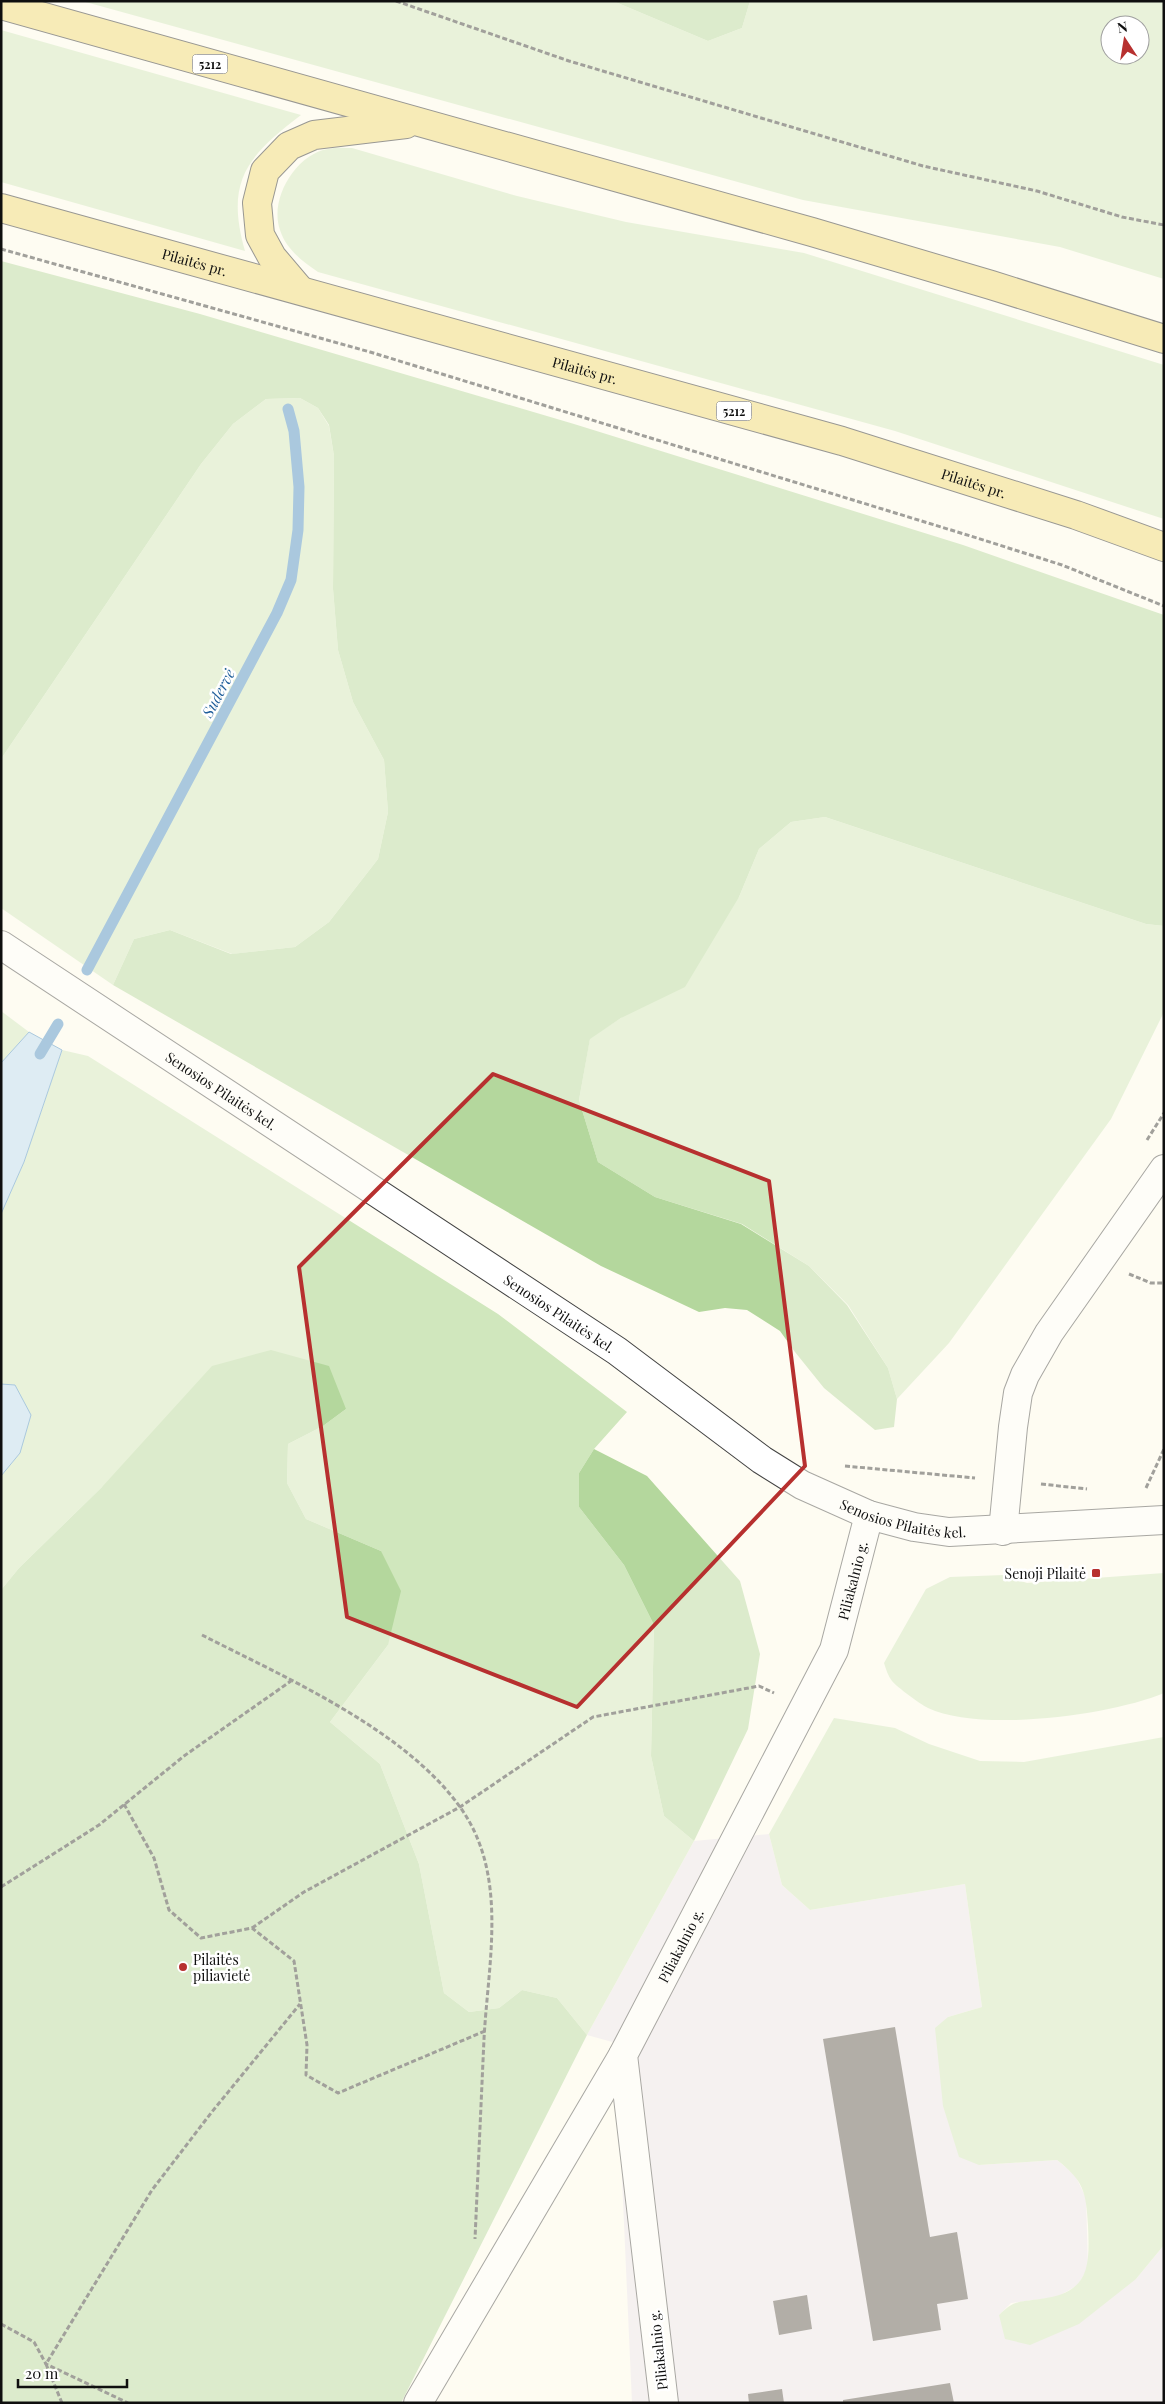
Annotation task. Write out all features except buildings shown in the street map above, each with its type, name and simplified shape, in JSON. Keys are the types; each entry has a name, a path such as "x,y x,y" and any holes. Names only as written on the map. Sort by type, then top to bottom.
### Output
{"main road":[{"name":"5212","path":"1,5 812,232 1164,339"},
{"path":"300,290 272,257 260,235 258,202 266,171 289,146 314,135 419,123"},
{"name":"Pilaitės pr.","path":"1,208 842,441 1076,515 1164,547"}],"street":[{"name":"Senosios Pilaitės kel.","path":"1,945 609,1346 762,1460 802,1485 869,1514 914,1527 949,1532 1003,1531 1164,1520"},
{"path":"1003,1531 1013,1427 1018,1393 1025,1375 1048,1333 1164,1169"},
{"name":"Piliakalnio g.","path":"664,2403 623,2055 834,1650 869,1514"},
{"path":"418,2403 623,2055"}],"path":[{"path":"396,1 570,61 923,166 1037,191 1122,217 1164,225"},
{"path":"1,249 370,352 977,538 1062,565 1164,606"},
{"path":"1123,1280 1132,1267"},
{"path":"1128,1273 1151,1283 1164,1283"},
{"path":"1142,1496 1164,1449"},
{"path":"1039,1484 1040,1474"},
{"path":"202,1635 291,1681 384,1734 430,1773 460,1807 480,1845 487,1864 492,1940 485,2031 475,2244"},
{"path":"1,1887 99,1824 184,1756 291,1681"},
{"path":"124,1804 154,1858 170,1910 201,1938 252,1928 304,1892 460,1807 593,1717 759,1686 804,1705"},
{"path":"252,1928 294,1960 307,2045 306,2075 338,2093 485,2031"},
{"path":"46,2364 152,2190 211,2113 301,2003"},
{"path":"1,2324 34,2342 46,2364 62,2403"},
{"path":"46,2364 128,2403"}],"highlighted area":[{"path":"493,1074 769,1181 805,1466 577,1707 347,1617 299,1267"}],"shaded area":[{"path":"769,1834 782,1885 810,1910 965,1884 982,2007 948,2017 979,2165 1057,2160 1075,2175 1086,2198 1088,2268 1078,2285 1057,2297 1011,2303 999,2315 1136,2279 1164,2245 1164,2403 632,2403 616,2043 587,2035 694,1841"}],"green space":[{"path":"82,1 613,1 708,41 742,28 750,1 1164,1 1164,279 1060,247 803,200"},
{"path":"613,1 750,1 742,28 708,41"},
{"path":"1,30 301,115 267,144 254,158 245,172 240,188 238,206 239,227 245,251 1,182"},
{"path":"352,148 517,196 626,222 804,253 1164,365 1164,519 895,431 318,272 301,259 286,243 280,230 278,205 288,180 305,159 328,149"},
{"path":"1,261 200,314 574,424 963,545 1164,615 1164,926 1146,924 825,817 791,822 759,849 739,897 685,987 621,1018 590,1039 579,1100 598,1162 655,1197 741,1224 809,1266 847,1305 888,1368 897,1399 894,1427 875,1430 824,1388 780,1331 747,1310 725,1308 699,1312 601,1266 113,985 134,939 170,930 231,954 295,947 329,922 378,859 388,812 384,760 353,702 338,650 333,589 334,456 329,425 318,408 300,398 266,399 233,424 201,464 1,759"},
{"path":"300,398 318,408 329,426 334,456 333,589 338,650 353,702 384,760 388,812 378,859 329,922 295,947 232,954 170,930 134,939 113,985 1,908 1,759 201,464 233,424 266,399"},
{"path":"825,817 1146,924 1164,926 1164,1012 1111,1119 949,1343 897,1399 888,1368 848,1305 809,1266 742,1224 655,1197 598,1162 579,1100 590,1038 621,1018 739,897 759,849 791,822"},
{"path":"1,1011 29,1032 1,1063"},
{"path":"62,1050 88,1056 498,1314 627,1412 594,1449 579,1473 579,1507 624,1565 654,1625 651,1756 664,1816 694,1841 587,2035 557,1998 522,1990 499,2008 469,2012 444,1993 419,1864 380,1764 330,1722 388,1645 381,1551 306,1519 287,1483 288,1444 323,1426 346,1409 102,1487 19,1568 1,1590 1,1476 20,1453 15,1385 1,1384 1,1214 24,1162"},
{"path":"271,1350 329,1366 346,1409 323,1426 288,1444 287,1483 306,1519 381,1551 401,1591 388,1645 330,1722 380,1764 419,1864 444,1993 469,2012 499,2008 522,1990 557,1998 587,2035 401,2403 1,2403 1,1590 19,1568 102,1487 212,1366"},
{"path":"594,1449 647,1476 740,1581 760,1654 748,1729 694,1841 664,1816 651,1756 654,1625 624,1565 579,1507 579,1473"},
{"path":"1164,1573 1164,1693 1141,1701 1080,1714 1046,1718 979,1719 951,1715 928,1708 909,1695 892,1681 884,1663 926,1589 950,1577 1004,1575 1027,1583"},
{"path":"834,1718 895,1728 929,1744 980,1761 1024,1762 1164,1737 1164,2245 1136,2279 1079,2324 1030,2345 1005,2339 999,2315 1013,2304 1056,2296 1068,2291 1077,2284 1087,2266 1089,2240 1086,2204 1078,2181 1057,2160 979,2165 959,2157 943,2106 935,2028 948,2017 982,2007 965,1884 810,1910 782,1885 769,1834"}],"water":[{"path":"29,1032 62,1050 24,1162 1,1214 1,1063"},
{"path":"1,1384 15,1385 31,1415 20,1453 1,1476"}],"waterway":[{"name":"Sudervė","path":"87,970 277,613 291,580 298,530 299,487 294,431 288,409"},
{"name":"Sudervė","path":"40,1054 58,1024"}],"place":[{"name":"Senoji Pilaitė","path":"1096,1573"},
{"name":"Pilaitės piliavietė","path":"183,1967"}]}
